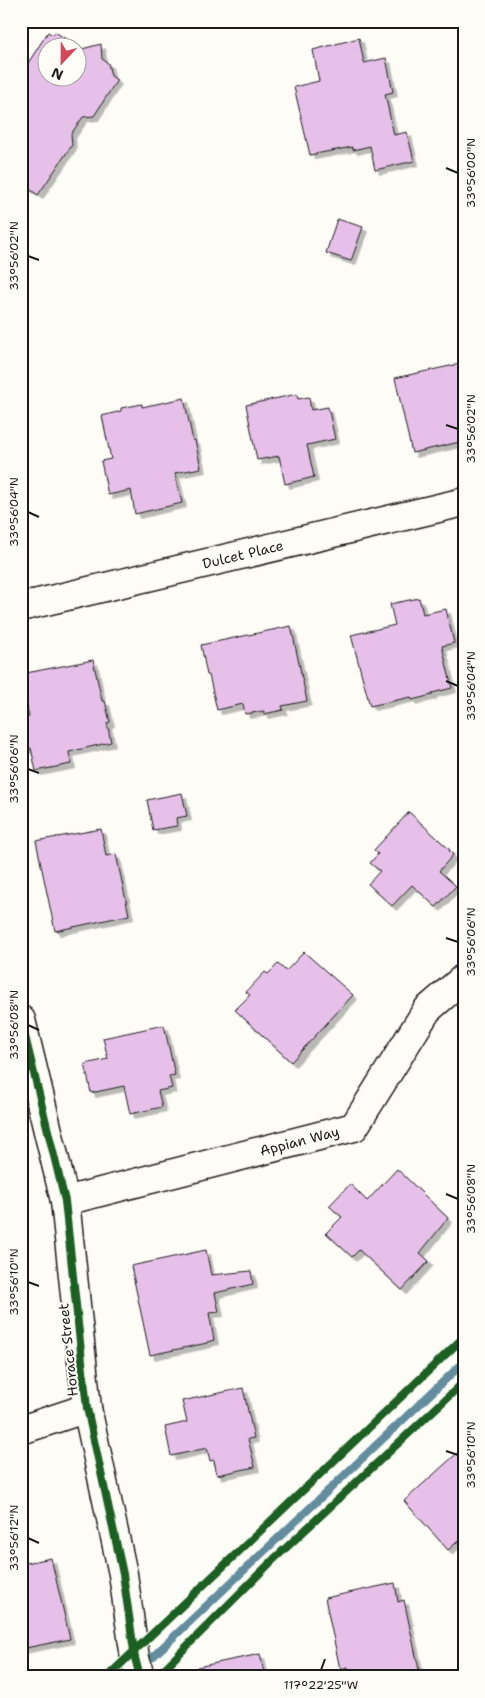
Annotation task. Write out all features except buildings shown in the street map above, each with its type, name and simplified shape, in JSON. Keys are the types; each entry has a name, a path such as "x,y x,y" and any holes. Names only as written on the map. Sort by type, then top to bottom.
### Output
{"street":[{"name":"Dulcet Place","path":"21,607 464,502"},
{"name":"Appian Way","path":"65,1201 354,1127 427,1010 464,978"},
{"name":"Horace Street","path":"21,1020 65,1201 87,1408 123,1574 138,1668"},
{"path":"21,1430 87,1408"}],"waterway":[{"path":"144,1665 464,1362"}],"cycle path":[{"path":"21,1020 65,1201 87,1408 123,1574 135,1658 140,1677"},
{"path":"107,1677 464,1337"},
{"path":"156,1677 274,1559 464,1382"}]}
